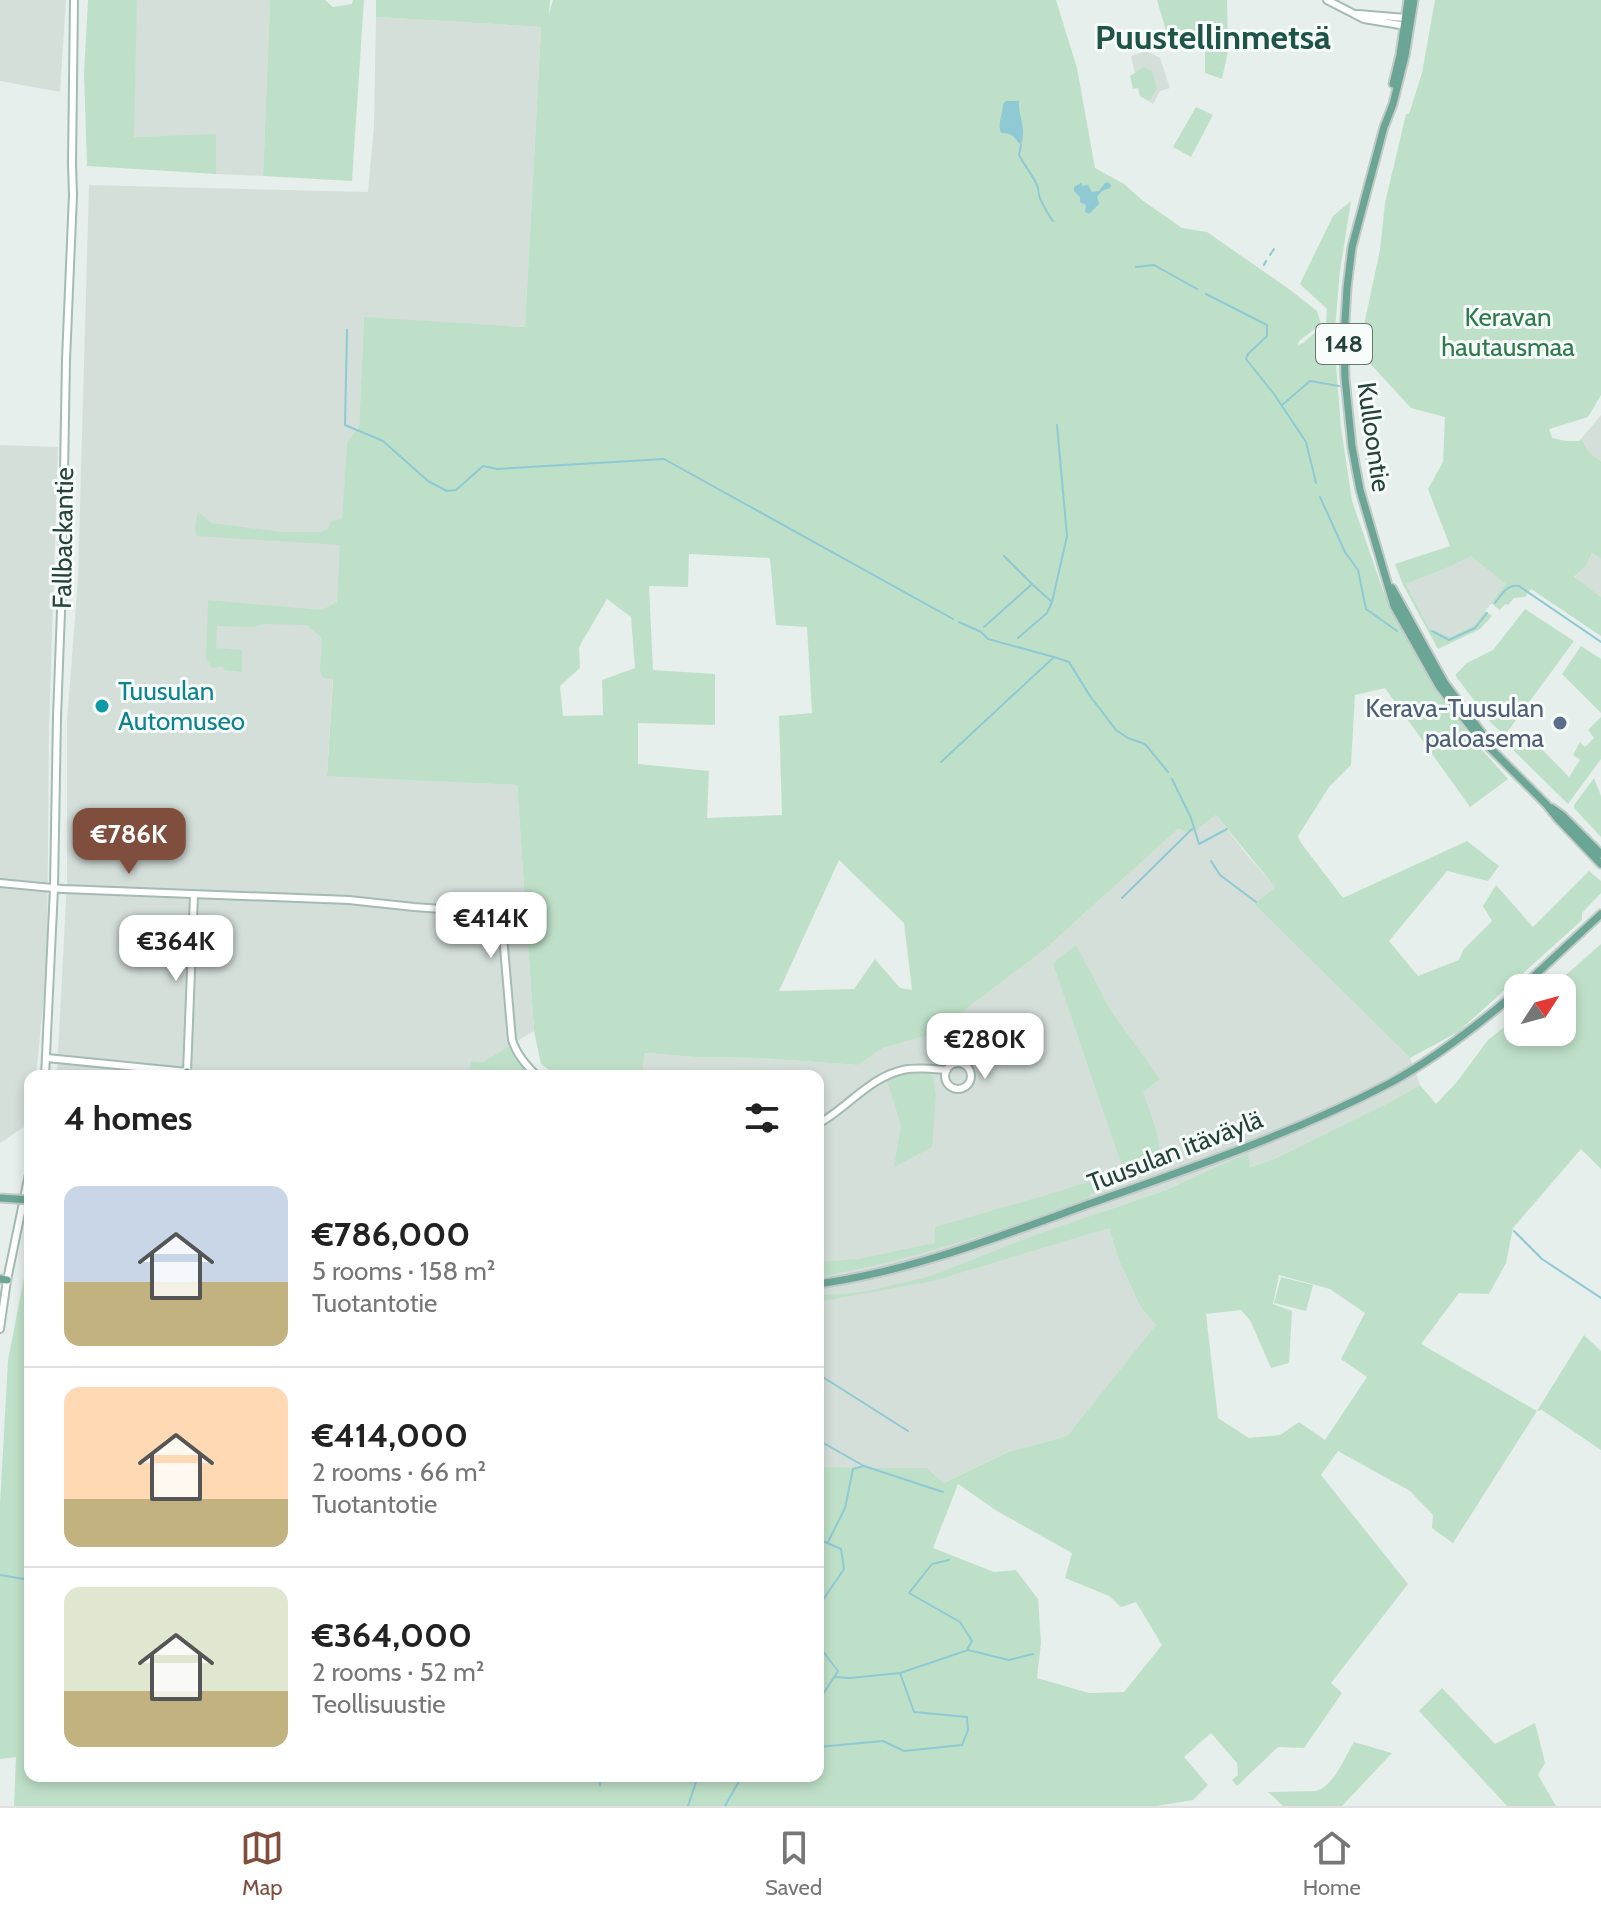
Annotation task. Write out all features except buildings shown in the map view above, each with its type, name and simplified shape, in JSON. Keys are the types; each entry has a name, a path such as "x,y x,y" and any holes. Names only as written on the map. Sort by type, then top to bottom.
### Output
{"main road":[{"name":"Kulloontie","path":"1411,0 1387,116 1352,247 1347,288 1345,378 1360,490 1394,606 1429,669 1477,735 1601,864"},
{"name":"Kulloontie","path":"1546,804 1562,815 1601,854"},
{"name":"Tuusulan itäväylä","path":"1537,974 1601,914"},
{"name":"Tuusulan itäväylä","path":"824,1283 879,1274 950,1254 1315,1119 1392,1082 1504,1003"},
{"path":"0,1198 24,1200"}],"street":[{"name":"Fallbackantie","path":"46,1070 54,888 66,360 73,195 74,0"},
{"path":"1327,0 1354,14 1408,22"},
{"path":"0,883 194,895 349,900 482,914 500,929 505,944 512,1040 532,1070"},
{"path":"187,1070 194,895"},
{"path":"47,1058 177,1070"},
{"path":"932,1069 956,1089 964,1087 970,1078 969,1070 962,1064 953,1064 945,1078"},
{"path":"824,1121 885,1076 902,1070 947,1070"},
{"path":"0,1329 4,1280 24,1195"}],"shaded area":[{"path":"0,0 66,0 60,92 0,81"},
{"path":"137,0 270,0 263,176 216,174 216,135 134,137 133,59"},
{"path":"376,17 541,27 525,327 364,318 359,427 347,443 327,775 517,785 534,1031 483,1062 472,1061 471,1070 57,1070 67,882 67,721 78,579 89,185 368,192 374,126"},
{"path":"1146,51 1160,58 1170,88 1160,91 1153,104 1140,96 1131,56"},
{"path":"1601,415 1601,461 1589,452 1581,439"},
{"path":"0,445 58,447 49,730 47,965 37,1070 24,1070 24,1127 0,1143"},
{"path":"1592,553 1601,559 1601,597 1574,578 1585,567"},
{"path":"1472,555 1507,584 1473,626 1450,637 1429,628 1406,584"},
{"path":"1216,815 1275,887 1254,904 1410,1058 1420,1085 1274,1159 1249,1167 1248,1154 1166,1190 1104,1211 1118,1258 1140,1306 1157,1325 1067,1436 1008,1452 944,1483 927,1468 824,1467 824,1070 643,1070 645,1053 858,1065 883,1048 933,1034 1044,950 1178,829 1192,833"}],"green space":[{"path":"88,0 137,0 134,137 216,134 216,174 87,166 84,73"},
{"path":"270,0 325,0 333,7 352,4 353,0 364,0 352,181 263,176"},
{"path":"376,0 550,0 549,14 553,0 1056,0 1077,68 1095,168 1124,184 1182,228 1207,232 1317,311 1321,324 1298,345 1326,323 1327,309 1300,284 1333,216 1351,201 1340,271 1334,340 1341,428 1352,501 1384,593 1409,643 1474,741 1508,779 1470,807 1385,688 1355,695 1351,765 1329,787 1298,836 1301,843 1343,898 1467,841 1499,866 1488,881 1447,871 1389,941 1418,976 1459,960 1463,950 1492,921 1483,906 1496,885 1533,927 1589,871 1601,881 1601,893 1582,913 1582,920 1522,974 1504,974 1504,990 1458,1032 1410,1058 1254,904 1275,887 1216,815 1192,833 1178,829 1044,950 933,1034 883,1048 858,1065 645,1053 643,1070 550,1070 541,1064 534,1031 517,785 327,776 333,679 323,678 320,671 322,638 307,625 217,626 216,648 242,650 242,672 224,670 223,666 212,668 206,659 208,600 322,610 337,602 340,545 196,536 195,527 198,511 211,523 283,532 321,532 328,529 331,521 342,519 347,442 359,427 364,317 525,327 541,27 376,17","holes":["689,554 770,558 776,625 807,627 812,713 779,716 782,815 707,818 709,771 638,764 638,723 715,725 715,674 653,670 649,586 688,587","607,599 631,617 635,668 602,680 603,715 563,716 560,686 580,668 579,647","839,860 904,923 912,990 900,988 875,959 854,989 779,991"]},
{"path":"1157,0 1227,0 1228,51 1222,79 1205,73 1205,46 1171,48"},
{"name":"Keravan hautausmaa","path":"1435,0 1601,0 1601,395 1588,417 1549,429 1552,438 1566,441 1581,439 1589,452 1601,461 1601,559 1592,553 1585,567 1574,577 1601,597 1601,636 1531,589 1525,597 1514,598 1500,610 1491,603 1506,584 1471,556 1406,584 1429,628 1450,637 1473,626 1485,611 1492,616 1480,629 1438,649 1395,564 1450,546 1428,489 1443,462 1445,417 1411,408 1360,356 1380,250 1385,203 1406,114 1409,114 1422,73"},
{"path":"1144,67 1152,71 1157,89 1149,101 1140,96 1138,88 1133,89 1130,76"},
{"path":"1196,107 1213,115 1191,157 1173,147"},
{"path":"1364,453 1390,472 1373,493"},
{"path":"1525,609 1574,641 1505,735 1491,723 1455,675 1467,663 1493,650"},
{"path":"1581,646 1601,659 1601,713 1562,674"},
{"path":"1601,717 1601,759 1568,804 1509,746 1519,738 1533,740 1569,777 1580,760 1573,755 1580,742 1585,747 1594,738 1588,730"},
{"path":"1594,778 1601,796 1601,837 1574,808"},
{"path":"1601,944 1601,1169 1581,1149 1513,1228 1506,1263 1489,1294 1459,1293 1421,1344 1537,1411 1453,1543 1432,1528 1433,1515 1410,1491 1338,1451 1321,1475 1408,1584 1331,1683 1342,1693 1304,1748 1278,1747 1237,1786 1232,1780 1238,1775 1237,1763 1211,1733 1184,1757 1208,1785 1193,1800 1157,1806 14,1806 16,1757 0,1759 0,1505 8,1360 24,1278 24,1782 824,1782 824,1467 927,1468 944,1483 1008,1452 1067,1436 1156,1325 1140,1306 1118,1258 1109,1228 933,1281 824,1301 824,1295 868,1291 931,1276 1038,1234 1166,1190 1248,1153 1250,1167 1274,1159 1420,1085 1436,1104 1488,1040 1504,1027 1504,1046 1576,1046 1576,974 1567,974","holes":["1279,1275 1330,1289 1365,1313 1341,1359 1367,1377 1325,1440 1299,1422 1280,1435 1249,1438 1218,1418 1206,1314 1241,1310 1250,1320 1271,1368 1289,1363 1292,1311 1273,1304","958,1484 997,1511 1072,1553 1065,1578 1109,1596 1121,1607 1136,1602 1162,1645 1124,1692 1089,1693 1037,1678 1041,1643 1038,1599 1016,1570 994,1572 933,1548"]},
{"path":"1076,945 1111,1011 1160,1079 1143,1092 1156,1129 1163,1168 1127,1181 1053,963"},
{"path":"509,1046 525,1070 470,1070 471,1061 483,1062"},
{"path":"926,1073 933,1076 936,1096 932,1147 894,1167 901,1125 887,1081 903,1074"},
{"path":"1120,1171 1125,1182 1091,1194 1086,1201 986,1234 920,1254 824,1276 824,1262 858,1259 935,1243 935,1227"},
{"path":"1281,1277 1313,1285 1306,1311 1274,1303"},
{"path":"1584,1335 1601,1351 1601,1450 1542,1410 1537,1411"},
{"path":"1442,1688 1495,1744 1535,1723 1545,1763 1538,1775 1556,1806 1507,1806 1419,1711"},
{"path":"1354,1742 1392,1753 1342,1806 1283,1806 1268,1792 1316,1791 1323,1788 1334,1777"}],"water":[{"path":"1006,101 1019,101 1023,132 1021,145 1011,135 1001,133 1000,122"},
{"path":"1108,182 1110,188 1097,197 1099,204 1089,214 1085,212 1086,205 1080,202 1074,187 1081,183 1088,185 1092,192 1099,191"}],"waterway":[{"path":"1021,145 1019,155 1053,221"},
{"path":"1270,255 1274,249"},
{"path":"1264,265 1266,261"},
{"path":"1136,267 1154,265 1197,289"},
{"path":"1206,294 1267,325 1267,336 1246,359 1306,442 1316,483"},
{"path":"347,330 345,425 383,441 428,481 447,491 456,490 483,466 497,469 664,459 953,619"},
{"path":"1282,405 1310,381 1339,386"},
{"path":"1018,638 1047,613 1067,536 1057,425"},
{"path":"1320,497 1345,552 1358,570 1366,609 1397,631"},
{"path":"984,627 1032,584 1004,556"},
{"path":"1033,585 1052,602"},
{"path":"1495,603 1508,588 1519,586 1601,642"},
{"path":"1432,631 1449,640 1475,628 1487,613"},
{"path":"959,622 981,632 988,639 1054,657"},
{"path":"941,762 1054,657 1069,662 1116,730 1145,744 1168,772"},
{"path":"1172,779 1191,818 1199,844 1227,829"},
{"path":"1122,898 1192,829"},
{"path":"1211,861 1220,875 1256,902"},
{"path":"1514,1231 1542,1259 1601,1298"},
{"path":"824,1378 908,1431"},
{"path":"824,1443 864,1466 943,1492"},
{"path":"828,1542 845,1508 853,1469 864,1466"},
{"path":"824,1542 841,1549 844,1569 824,1598"},
{"path":"949,1560 932,1564 909,1593 960,1622 972,1641 968,1648"},
{"path":"0,1575 24,1579"},
{"path":"834,1677 900,1673 968,1650 1009,1660 1033,1654"},
{"path":"824,1653 838,1671 824,1693"},
{"path":"824,1746 883,1741 904,1751 962,1745 968,1730 967,1717 914,1712 900,1673"},
{"path":"688,1806 696,1782"},
{"path":"725,1806 739,1782"}],"place":[{"name":"Tuusulan Automuseo","path":"102,706"},
{"name":"Kerava-Tuusulan paloasema","path":"1560,723"}],"district":[{"name":"Puustellinmetsä","path":"1213,37"}]}
